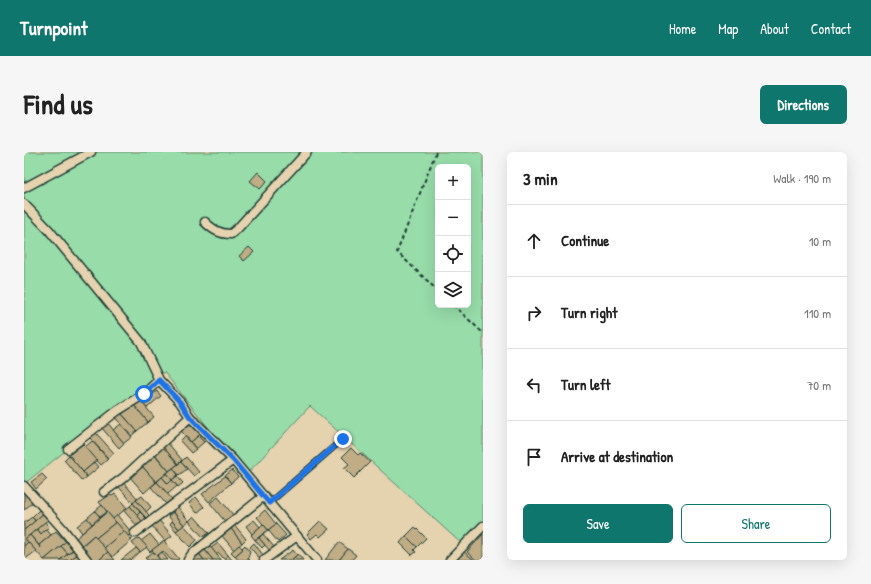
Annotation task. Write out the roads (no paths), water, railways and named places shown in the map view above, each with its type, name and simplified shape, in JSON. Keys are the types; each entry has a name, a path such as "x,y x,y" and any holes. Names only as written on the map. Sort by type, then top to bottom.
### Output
{"street":[{"path":"24,188 91,152"},
{"path":"206,222 211,228 222,234 231,234 307,152"},
{"path":"24,204 49,230 141,342 159,380 180,402 190,417 233,460 317,560"},
{"path":"68,449 117,411 144,394 159,380"},
{"path":"104,492 124,478 190,417"},
{"path":"135,534 233,460"},
{"path":"24,486 62,528 87,560"},
{"path":"188,560 192,554 264,496"},
{"path":"450,560 483,526"},
{"path":"264,560 297,536"}],"lane":[{"path":"269,503 343,439"}]}
